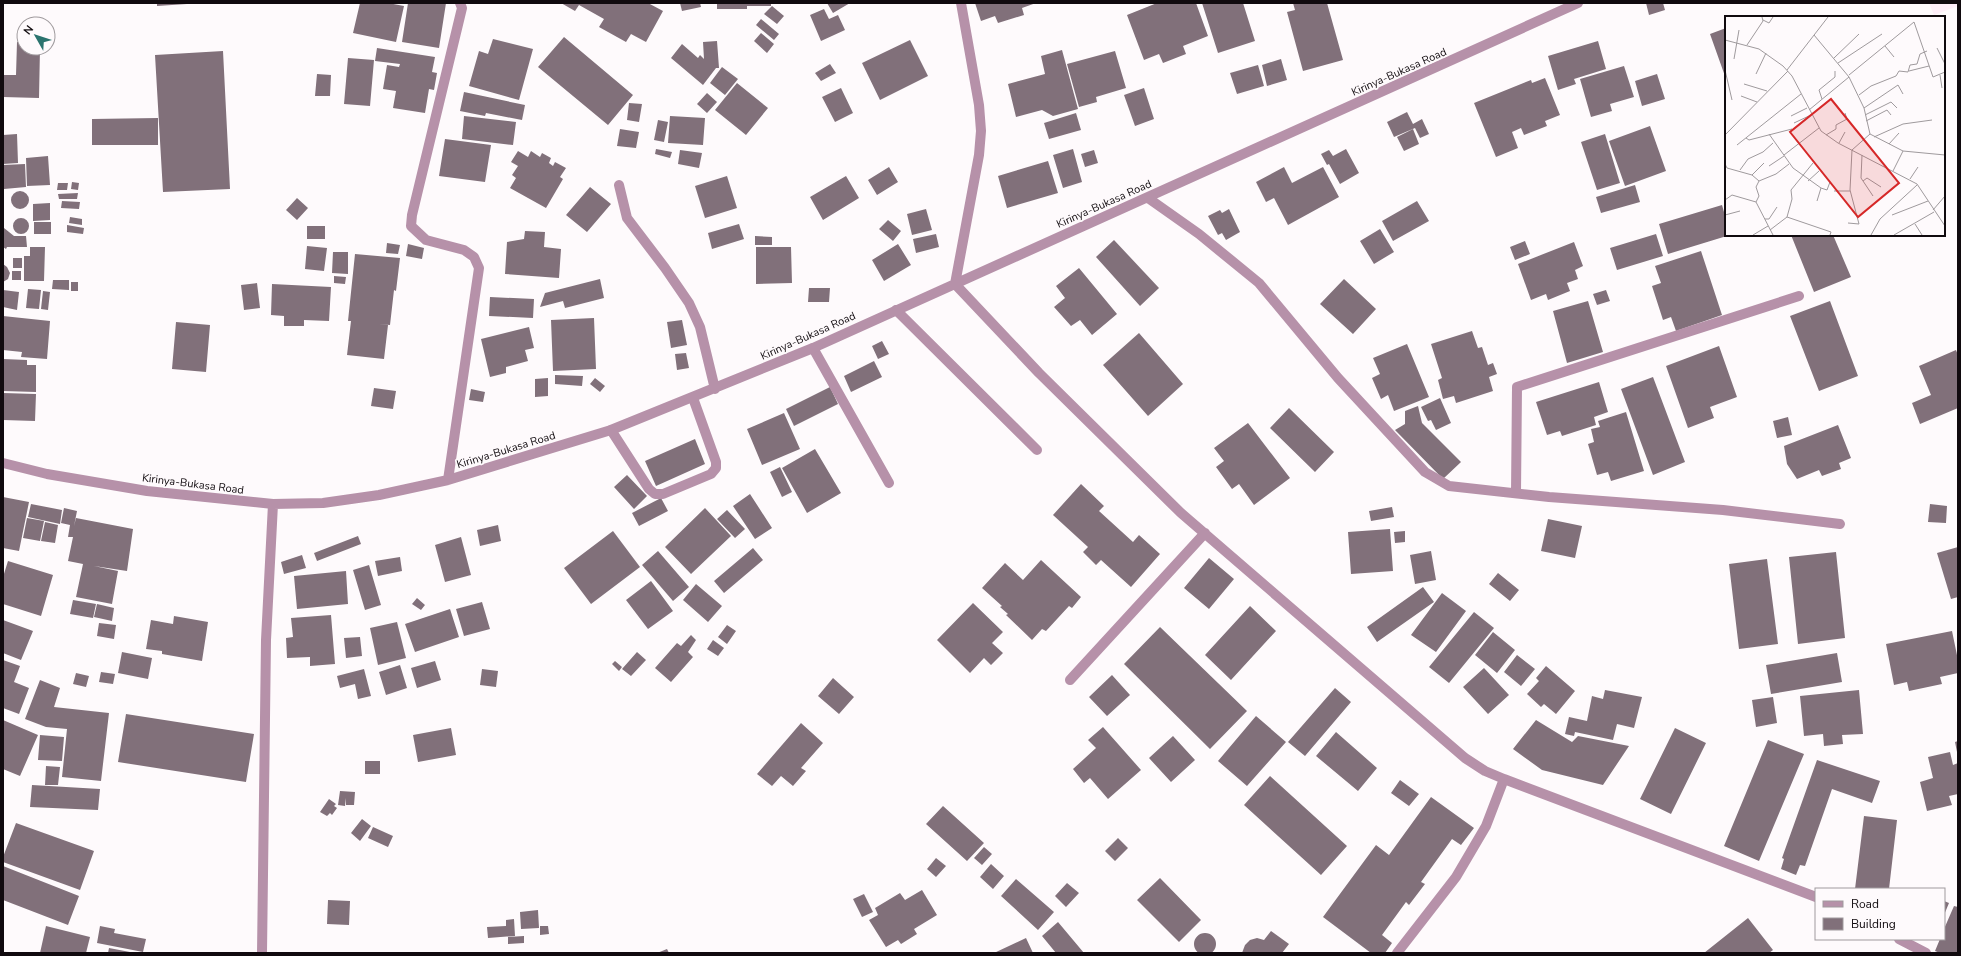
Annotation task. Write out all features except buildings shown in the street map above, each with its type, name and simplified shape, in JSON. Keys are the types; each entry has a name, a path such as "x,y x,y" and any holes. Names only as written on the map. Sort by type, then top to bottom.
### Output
{"street":[{"path":"448,480 479,268 474,257 464,250 426,240 411,226 412,214 462,8 460,3"},
{"path":"961,3 979,105 981,131 979,155 955,284 1045,378 1181,513 1465,758 1485,771 1504,779 1815,897"},
{"name":"Kirinya-Bukasa Road","path":"3,463 47,474 147,491 273,504 323,503 372,496 448,480 611,430 813,348 1578,3"},
{"path":"619,185 627,218 685,297 700,327 715,389"},
{"path":"1148,198 1199,234 1259,282 1338,378 1426,472 1449,486 1723,510 1840,524"},
{"path":"1516,493 1517,387 1799,296"},
{"path":"896,310 1037,450"},
{"path":"813,348 889,483"},
{"path":"611,430 649,489 655,494 663,494 711,474 716,468 716,462 693,398"},
{"path":"262,953 266,640 273,504"},
{"path":"1070,680 1205,533"},
{"path":"1397,953 1456,877 1486,826 1504,779"},
{"path":"1901,940 1926,953"}],"shaded area":[{"path":"1929,3 1958,3 1958,6 1934,15"}]}
